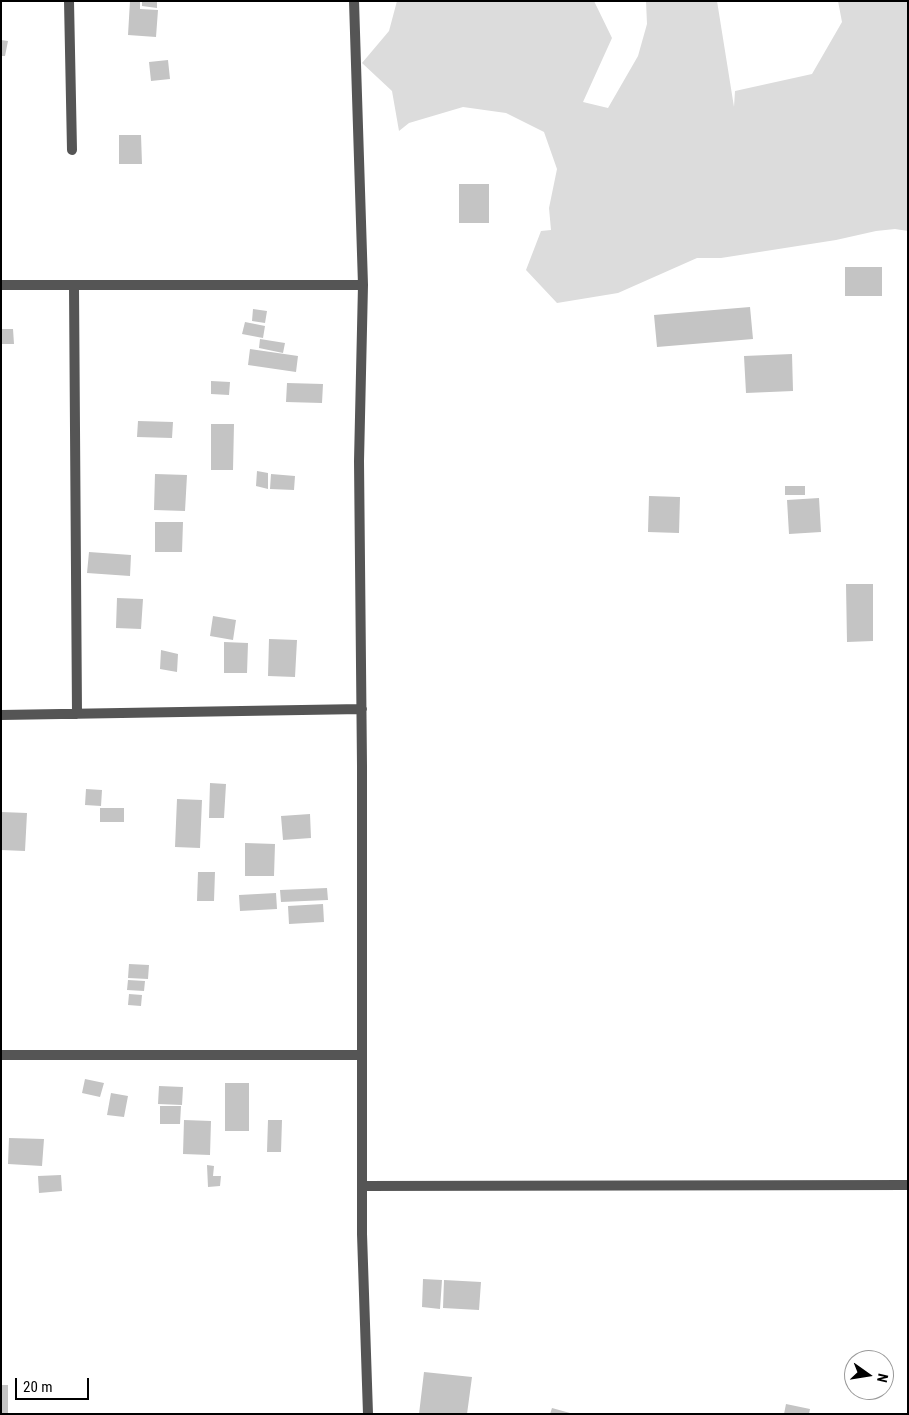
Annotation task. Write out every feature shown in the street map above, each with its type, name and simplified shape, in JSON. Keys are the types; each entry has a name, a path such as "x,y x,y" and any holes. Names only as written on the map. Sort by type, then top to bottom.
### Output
{"street":[{"path":"69,1 72,150"},
{"path":"354,1 363,285 359,461 362,709 362,1186 368,1414"},
{"path":"1,285 74,287 363,285"},
{"path":"74,287 78,714"},
{"path":"1,715 362,709"},
{"path":"1,1055 362,1055"},
{"path":"362,1186 908,1185"}],"shaded area":[{"path":"397,1 594,1 612,38 583,102 608,108 638,56 647,24 646,1 717,1 734,107 735,91 812,74 842,22 838,1 908,1 908,231 895,229 876,231 836,240 721,258 697,258 618,293 557,303 526,270 541,231 551,230 549,208 557,169 544,132 506,113 463,107 409,123 399,131 392,91 362,63 389,31"}],"building":[{"path":"130,1 140,1 140,9 158,10 156,37 128,35"},
{"path":"142,1 157,1 157,8 142,6"},
{"path":"1,40 8,41 5,56 1,56"},
{"path":"168,60 170,79 151,81 149,62"},
{"path":"119,135 141,135 142,164 119,164"},
{"path":"459,184 489,184 489,223 459,223"},
{"path":"845,267 882,267 882,296 845,296"},
{"path":"750,307 753,339 657,347 654,315"},
{"path":"253,309 267,311 265,323 252,321"},
{"path":"245,322 265,326 263,338 242,334"},
{"path":"1,329 13,329 14,344 1,344"},
{"path":"260,339 285,343 283,353 259,348"},
{"path":"250,349 298,356 296,372 248,365"},
{"path":"792,354 793,391 746,393 744,356"},
{"path":"211,381 230,382 229,395 211,394"},
{"path":"287,383 323,384 322,403 286,402"},
{"path":"138,421 173,422 172,438 137,437"},
{"path":"211,424 234,424 233,470 211,470"},
{"path":"257,471 268,473 268,489 256,486"},
{"path":"155,474 187,475 185,511 154,510"},
{"path":"271,474 295,476 294,490 270,489"},
{"path":"785,486 805,486 805,495 785,495"},
{"path":"649,496 680,497 679,533 648,532"},
{"path":"819,498 821,532 789,534 787,500"},
{"path":"155,522 183,522 182,552 155,552"},
{"path":"89,552 131,555 130,576 87,573"},
{"path":"846,584 873,584 873,641 847,642"},
{"path":"117,598 143,599 141,629 116,628"},
{"path":"213,616 236,620 233,640 210,636"},
{"path":"269,639 297,640 295,677 268,676"},
{"path":"224,642 248,643 247,673 224,673"},
{"path":"161,650 178,654 177,672 160,669"},
{"path":"210,783 226,784 224,818 209,818"},
{"path":"86,789 102,790 101,806 85,805"},
{"path":"177,799 202,800 200,848 175,847"},
{"path":"100,808 124,808 124,822 100,822"},
{"path":"1,812 27,813 25,851 1,850"},
{"path":"310,814 311,838 283,840 281,816"},
{"path":"245,843 275,844 274,876 245,876"},
{"path":"198,872 215,872 214,901 197,901"},
{"path":"327,888 328,900 281,902 280,890"},
{"path":"276,893 277,909 240,911 239,895"},
{"path":"323,904 324,922 289,924 288,906"},
{"path":"129,964 149,965 148,979 128,978"},
{"path":"128,980 145,981 144,991 127,990"},
{"path":"129,994 142,995 141,1006 128,1005"},
{"path":"85,1079 104,1083 100,1097 82,1093"},
{"path":"225,1083 249,1083 249,1131 225,1131"},
{"path":"159,1086 183,1087 182,1105 158,1104"},
{"path":"111,1093 128,1096 124,1117 107,1115"},
{"path":"160,1106 181,1106 180,1124 160,1124"},
{"path":"184,1120 211,1121 210,1155 183,1154"},
{"path":"268,1120 282,1120 281,1152 267,1152"},
{"path":"9,1138 44,1139 42,1166 8,1164"},
{"path":"207,1165 214,1166 213,1176 221,1176 220,1186 208,1187"},
{"path":"61,1175 62,1191 39,1193 38,1176"},
{"path":"423,1279 442,1280 440,1309 422,1307"},
{"path":"444,1280 481,1282 479,1310 443,1308"},
{"path":"424,1372 472,1377 467,1414 419,1414"},
{"path":"1,1385 8,1385 8,1414 1,1414"},
{"path":"786,1404 810,1409 809,1414 784,1414"},
{"path":"552,1408 570,1413 570,1414 550,1414"}]}
